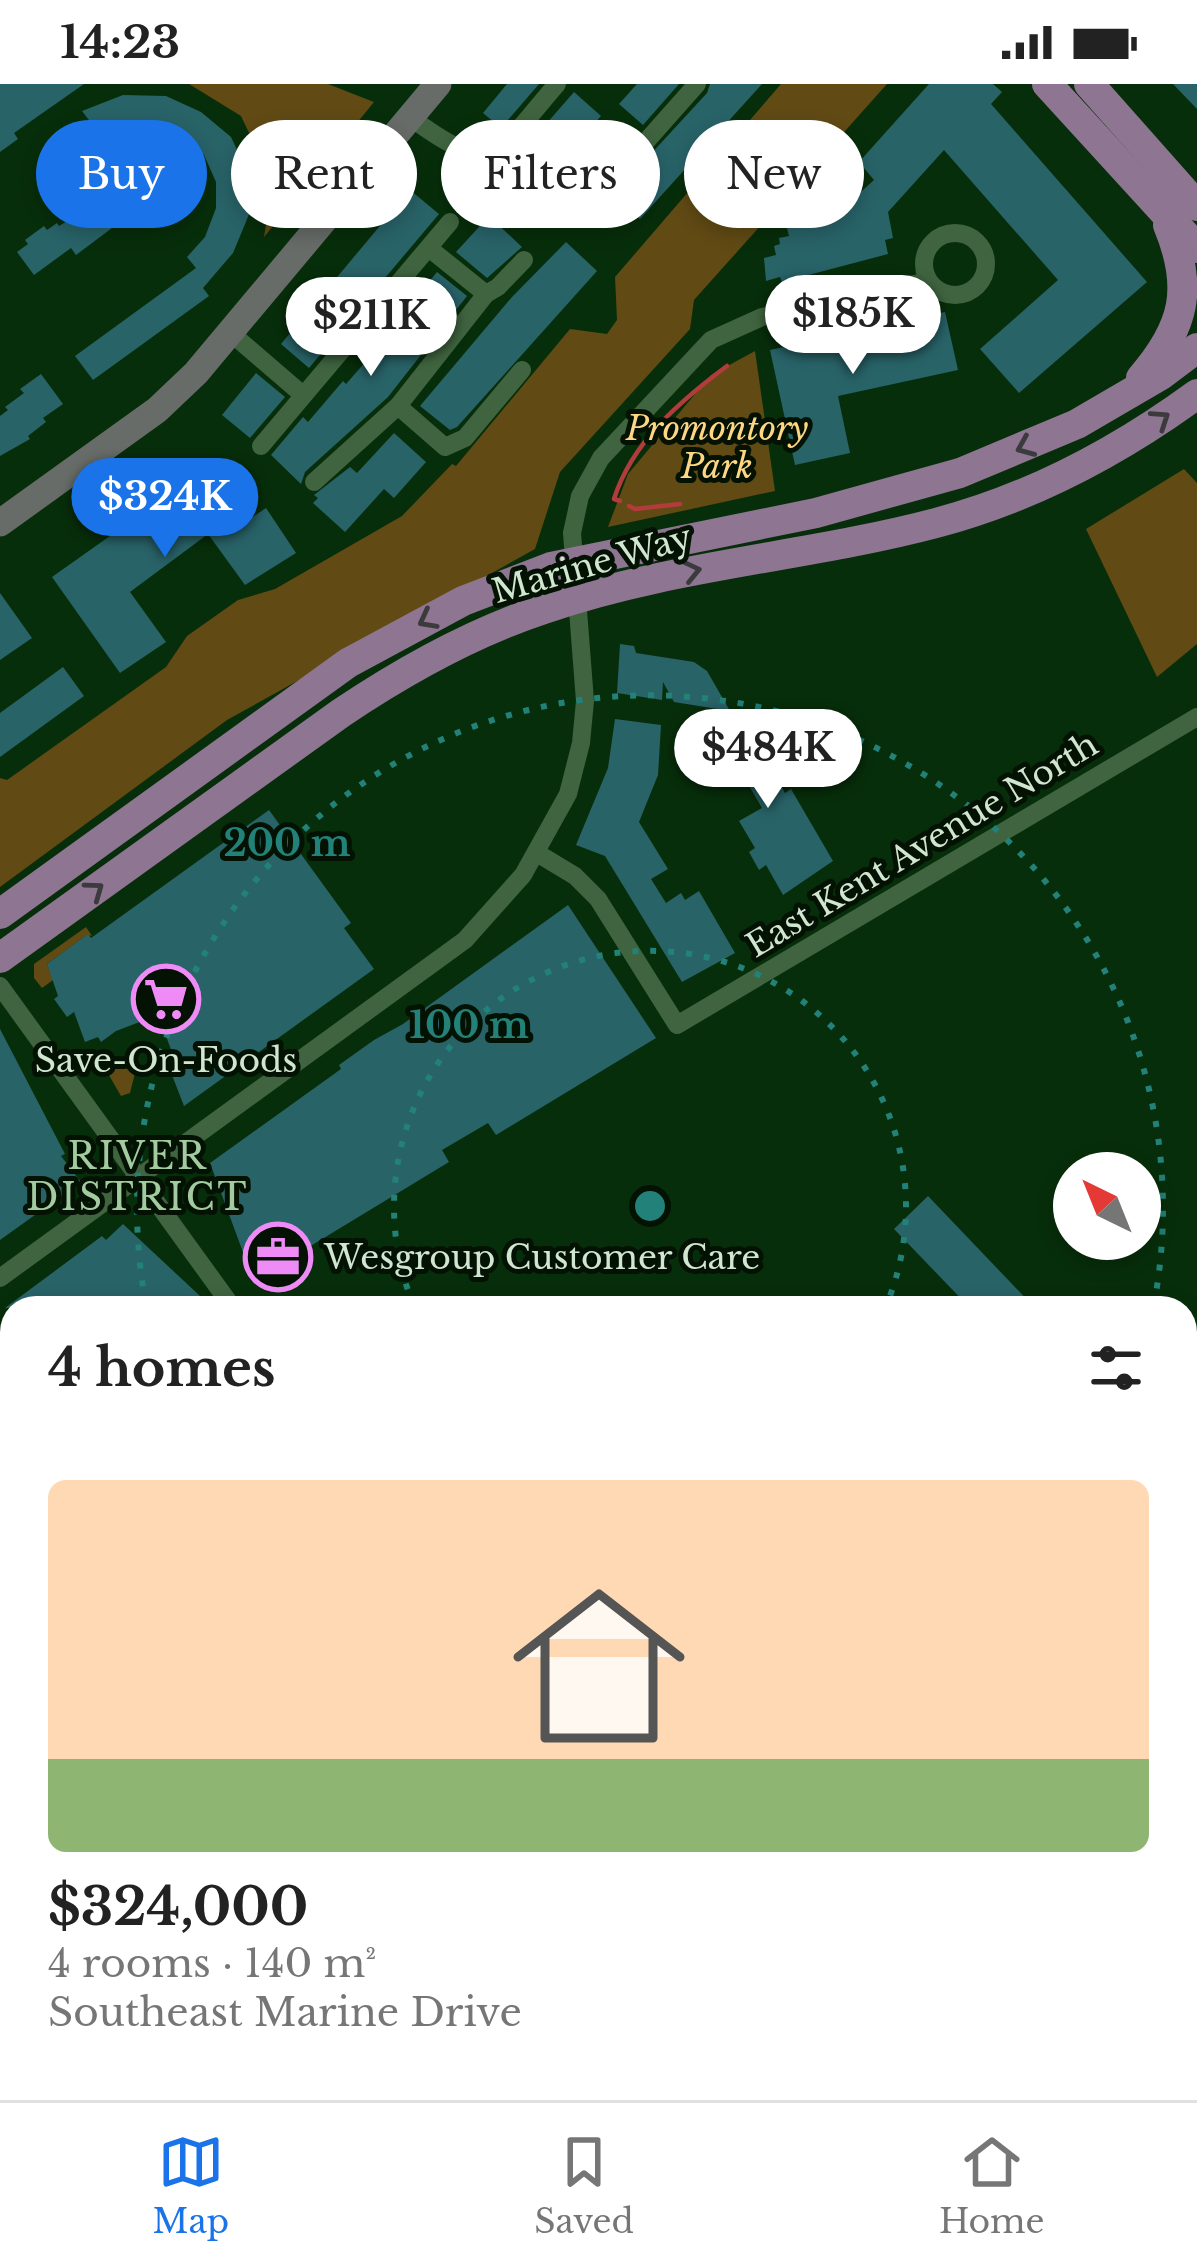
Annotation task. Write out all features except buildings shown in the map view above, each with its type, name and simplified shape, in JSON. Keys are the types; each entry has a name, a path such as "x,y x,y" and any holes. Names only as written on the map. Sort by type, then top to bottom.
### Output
{"main road":[{"path":"1047,84 1197,248"},
{"path":"1089,84 1197,206"},
{"path":"1128,392 1159,357 1176,328 1182,304 1182,258 1161,209"},
{"name":"Marine Way","path":"0,914 349,663 463,602 574,561 816,513 960,473 1077,424 1197,348"},
{"name":"Marine Way","path":"0,958 395,677 470,639 578,599 730,562 942,522 1083,465 1156,424 1197,394"}],"street":[{"path":"0,523 157,410 232,334 438,84"},
{"path":"410,117 453,148 484,154 502,147 557,84"},
{"path":"660,126 697,84"},
{"path":"261,446 446,228"},
{"path":"430,249 486,294"},
{"path":"314,482 398,406 486,294 524,260"},
{"path":"0,1278 465,940 537,853 568,794 581,743 586,701 572,533 580,496 601,458 711,340 762,317 928,281"},
{"path":"232,334 303,395"},
{"path":"398,406 445,447 465,437 522,370"},
{"name":"East Kent Avenue North","path":"537,853 575,876 598,899 677,1024 1197,717"},
{"path":"0,986 224,1296"}],"green space":[{"path":"189,84 328,84 374,102 359,120 243,120"},
{"path":"781,84 887,84 855,120 750,120"},
{"path":"684,197 684,228 758,228 694,300 690,329 560,472 535,549 227,720 0,887 0,778 7,780 166,667 187,636 238,600 275,589 402,516 452,464 456,466 570,329 607,334 617,320 615,277"},
{"name":"Promontory Park","path":"755,351 775,491 608,527 628,474 711,375"},
{"path":"1184,469 1197,483 1197,644 1157,677 1086,529"},
{"path":"86,927 92,936 47,964 53,980 42,988 34,978 34,964"},
{"path":"126,1058 136,1069 130,1093 121,1096 106,1070"}],"waterway":[{"path":"620,501 614,499 622,478 645,441 675,408 727,366"},
{"path":"629,506 680,504"}],"place":[{"name":"Save-On-Foods","path":"166,999"},
{"name":"Wesgroup Customer Care","path":"278,1257"}],"district":[{"name":"RIVER DISTRICT","path":"138,1176"}]}
